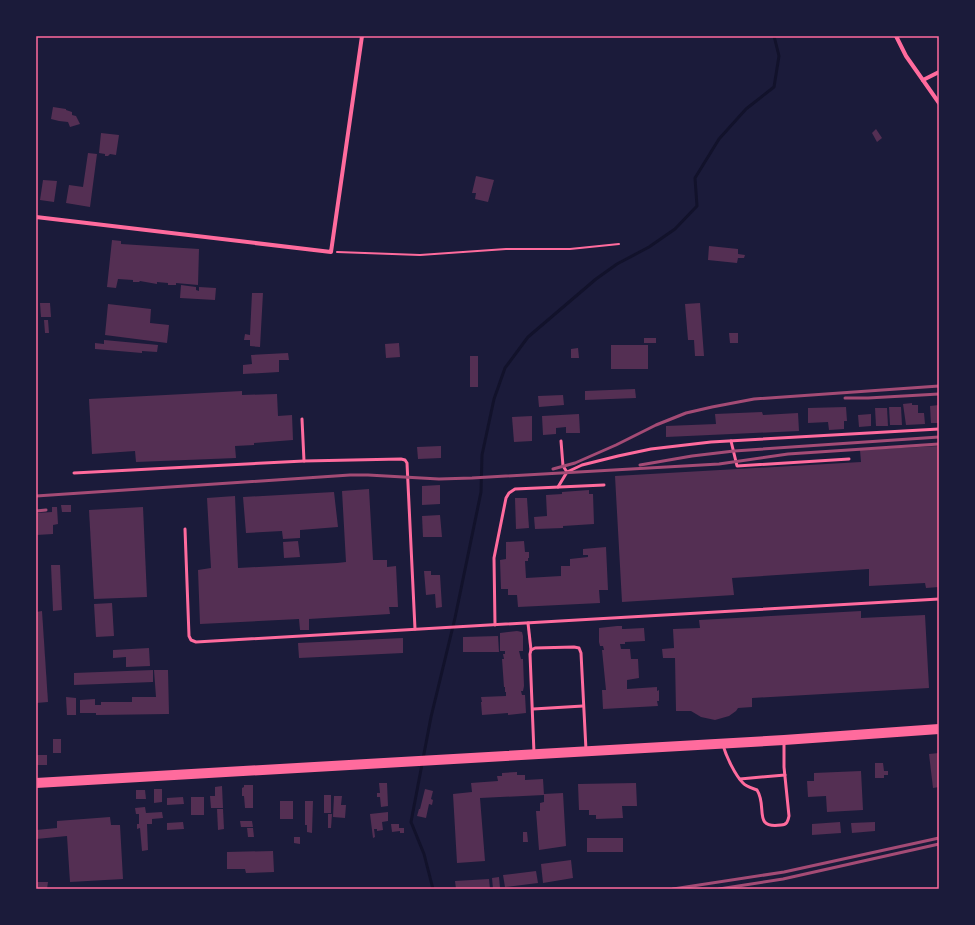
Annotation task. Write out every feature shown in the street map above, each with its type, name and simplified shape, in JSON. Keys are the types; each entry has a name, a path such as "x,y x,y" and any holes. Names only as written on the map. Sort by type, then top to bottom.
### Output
{"highway":[{"path":"36,782 723,744 939,729"}],"street":[{"path":"36,217 330,252 362,36"},
{"path":"896,36 906,56 939,103"},
{"path":"924,80 939,72"}],"lane":[{"path":"302,419 304,461"},
{"path":"558,487 567,472 582,465 624,454 651,449 731,441 939,429"},
{"path":"561,441 563,466 567,472"},
{"path":"731,441 737,466 848,459"},
{"path":"74,473 304,461 405,460 407,463 415,629"},
{"path":"495,625 494,558 506,498 509,493 515,489 604,485"},
{"path":"186,530 189,636 191,640 196,642 939,599"},
{"path":"528,623 531,650 534,754"},
{"path":"531,650 535,648 574,646 579,648 581,653 586,752"},
{"path":"533,709 583,706"},
{"path":"723,744 726,756 742,783 748,787 758,790 761,796 763,819 766,824 770,826 784,825 789,816 785,776 784,740"},
{"path":"740,779 785,776"}],"path":[{"path":"330,252 420,255 506,249 570,249 619,244"}],"building":[{"path":"53,107 66,109 72,112 72,115 76,116 80,124 70,127 68,122 51,119"},
{"path":"876,129 882,138 877,142 872,133"},
{"path":"101,133 119,135 116,155 110,154 105,156 105,154 99,153"},
{"path":"88,153 97,154 90,207 66,203 69,185 83,187"},
{"path":"476,176 494,180 488,202 475,199 476,193 472,193"},
{"path":"43,180 57,181 54,202 40,200"},
{"path":"112,240 121,241 121,244 199,249 198,285 176,283 176,285 168,285 168,283 157,282 157,284 118,279 116,288 107,287"},
{"path":"709,246 738,249 738,254 745,255 744,258 738,258 737,263 708,260"},
{"path":"181,285 196,287 196,290 199,291 199,287 216,288 215,300 180,298"},
{"path":"252,293 263,293 260,347 250,346 250,340 244,340 245,334 250,335"},
{"path":"40,303 50,303 51,317 41,317"},
{"path":"700,303 704,356 695,356 694,340 688,340 685,304"},
{"path":"108,304 151,309 150,323 169,325 167,343 105,335"},
{"path":"44,320 48,320 49,333 45,333"},
{"path":"729,333 738,333 738,343 730,343"},
{"path":"644,338 656,338 656,343 644,343"},
{"path":"104,340 158,345 157,352 142,351 142,353 95,349 95,343 104,344"},
{"path":"399,343 400,357 386,358 385,344"},
{"path":"611,345 648,345 648,369 611,369"},
{"path":"578,348 579,358 571,358 571,349"},
{"path":"288,353 289,360 279,360 279,372 243,374 243,365 252,364 251,355"},
{"path":"470,356 478,356 478,387 470,387"},
{"path":"635,389 636,398 585,400 585,391"},
{"path":"242,391 242,395 277,394 278,416 292,415 293,440 235,446 236,458 136,462 135,451 92,454 89,399"},
{"path":"563,395 564,405 539,407 538,396"},
{"path":"912,403 912,405 918,405 918,413 924,413 925,424 906,425 903,404"},
{"path":"939,405 939,423 931,423 930,406"},
{"path":"846,407 847,421 844,421 844,429 829,430 828,422 808,423 808,408"},
{"path":"889,407 901,407 902,425 890,425"},
{"path":"875,408 887,408 888,426 876,426"},
{"path":"762,412 763,415 798,413 799,431 666,437 666,426 716,424 715,414"},
{"path":"579,414 580,433 566,433 566,427 556,428 556,434 543,435 542,416"},
{"path":"871,414 871,426 859,427 858,415"},
{"path":"532,416 532,441 514,442 512,417"},
{"path":"441,446 441,458 418,459 417,447"},
{"path":"939,446 939,587 926,588 925,583 869,586 869,569 732,578 734,595 622,602 615,476 861,462 860,450"},
{"path":"440,485 440,504 422,505 422,486"},
{"path":"369,489 373,560 387,560 387,567 396,566 398,607 389,607 390,614 309,619 309,630 300,630 299,619 200,624 198,570 211,568 207,498 235,496 238,568 337,563 346,562 342,491"},
{"path":"589,490 589,494 593,494 594,524 563,526 563,528 535,529 534,517 547,516 546,495"},
{"path":"334,492 338,527 300,530 300,538 283,539 282,531 246,533 243,497"},
{"path":"515,498 527,498 529,528 516,529"},
{"path":"61,505 71,505 71,512 62,512"},
{"path":"52,507 57,507 58,524 53,525 53,534 36,535 36,513 52,512"},
{"path":"143,507 147,597 94,599 89,510"},
{"path":"440,515 442,537 423,537 422,516"},
{"path":"298,541 300,557 284,558 283,542"},
{"path":"524,541 525,552 529,552 528,561 525,561 526,578 561,576 561,566 570,566 570,559 588,557 588,555 583,555 583,549 606,547 608,590 599,590 600,603 518,607 517,595 508,595 508,589 501,589 500,560 506,559 506,542"},
{"path":"51,565 60,565 62,610 53,611"},
{"path":"424,571 431,571 431,575 440,575 442,607 436,608 435,594 426,595"},
{"path":"112,603 114,636 96,637 94,604"},
{"path":"42,611 48,702 36,703 36,612"},
{"path":"861,611 861,618 925,615 929,688 752,698 752,707 738,708 729,716 715,720 701,717 691,711 676,711 675,658 663,658 662,649 674,648 673,629 700,628 699,620"},
{"path":"622,626 622,629 644,628 645,641 625,642 625,644 620,644 621,649 630,649 631,659 638,659 639,678 627,680 627,689 657,687 657,691 659,690 659,701 657,701 658,706 603,709 602,690 606,690 602,650 604,650 603,646 600,646 599,642 599,628"},
{"path":"517,631 522,632 523,636 523,651 519,651 521,659 523,659 524,686 523,691 521,691 522,695 525,695 526,713 482,715 481,697 506,696 502,659 504,659 503,654 505,654 505,651 500,651 500,633"},
{"path":"498,636 499,652 463,652 463,637"},
{"path":"403,638 403,653 299,658 298,643"},
{"path":"149,648 150,666 126,667 126,657 113,658 113,650"},
{"path":"153,670 153,682 74,685 74,673"},
{"path":"154,670 168,670 169,714 96,715 96,713 80,713 80,700 95,699 95,705 101,705 101,702 132,702 132,697 156,697"},
{"path":"66,697 76,698 76,715 67,715"},
{"path":"53,739 61,739 61,753 53,753"},
{"path":"939,753 939,787 933,788 929,754"},
{"path":"36,755 47,755 47,765 36,765"},
{"path":"875,763 883,763 884,771 888,771 888,775 884,775 884,778 875,778"},
{"path":"861,771 863,810 827,812 826,796 808,797 807,781 814,781 814,773"},
{"path":"517,772 517,775 525,775 525,780 543,779 544,795 480,798 485,861 457,863 453,794 472,792 471,783 498,781 497,776 502,776 502,773"},
{"path":"379,783 387,783 388,806 381,807 380,797 377,797 377,793 380,793"},
{"path":"636,783 637,806 622,806 623,818 596,819 596,815 589,815 589,810 579,810 578,784"},
{"path":"244,785 253,785 253,808 245,808 244,796 242,796 242,788"},
{"path":"222,786 223,808 211,808 210,796 215,796 215,787"},
{"path":"154,789 162,789 162,802 154,803"},
{"path":"425,789 433,791 431,799 433,800 432,805 429,804 426,818 417,816"},
{"path":"136,790 145,790 146,799 136,799"},
{"path":"563,793 566,846 539,850 536,811 540,811 540,803 544,802 544,794"},
{"path":"324,795 331,795 331,813 324,813"},
{"path":"334,796 342,796 341,805 346,805 345,818 333,817"},
{"path":"183,797 184,804 167,805 167,798"},
{"path":"191,797 204,797 204,815 191,815"},
{"path":"280,801 293,801 293,819 280,819"},
{"path":"305,801 313,801 312,833 307,832 307,825 305,825"},
{"path":"145,807 146,813 162,812 163,818 152,819 152,824 147,824 148,850 142,851 140,828 137,829 137,824 139,824 139,814 136,814 135,808"},
{"path":"217,809 223,809 224,829 218,830"},
{"path":"388,812 388,821 382,822 383,830 377,831 377,829 374,829 375,837 373,838 370,814"},
{"path":"328,814 332,814 331,828 328,828"},
{"path":"110,817 111,825 120,825 123,879 70,882 67,836 36,839 36,830 57,828 57,821"},
{"path":"240,821 252,821 253,827 241,827"},
{"path":"183,822 184,829 167,830 167,823"},
{"path":"840,822 841,833 812,835 812,824"},
{"path":"875,822 875,831 852,833 851,823"},
{"path":"391,824 399,824 399,828 404,828 404,833 400,833 400,831 392,832"},
{"path":"247,828 253,828 254,837 248,837"},
{"path":"523,832 527,832 528,842 523,842"},
{"path":"294,837 300,837 300,844 294,843"},
{"path":"587,838 623,838 623,852 587,852"},
{"path":"273,851 274,872 246,873 245,869 227,869 227,852"},
{"path":"571,860 573,878 543,883 541,864"},
{"path":"536,871 538,883 505,887 503,875"},
{"path":"499,877 500,888 493,889 492,878"},
{"path":"489,879 490,889 456,889 455,881"},
{"path":"36,882 48,882 47,889 36,889"}],"waterway":[{"path":"433,889 424,854 411,822 431,717 455,618 481,492 482,455 494,399 505,368 528,337 596,279 617,264 649,247 675,229 697,206 695,178 719,139 746,109 774,87 779,56 774,36"}],"railway":[{"path":"553,469 575,463 656,425 686,413 712,407 754,399 939,386"},
{"path":"845,398 939,394"},
{"path":"640,465 692,456 734,451 939,437"},
{"path":"36,496 350,475 439,479 719,464 788,454 939,444"},
{"path":"36,511 46,510"},
{"path":"673,889 784,872 939,838"},
{"path":"719,889 783,879 939,844"}]}
